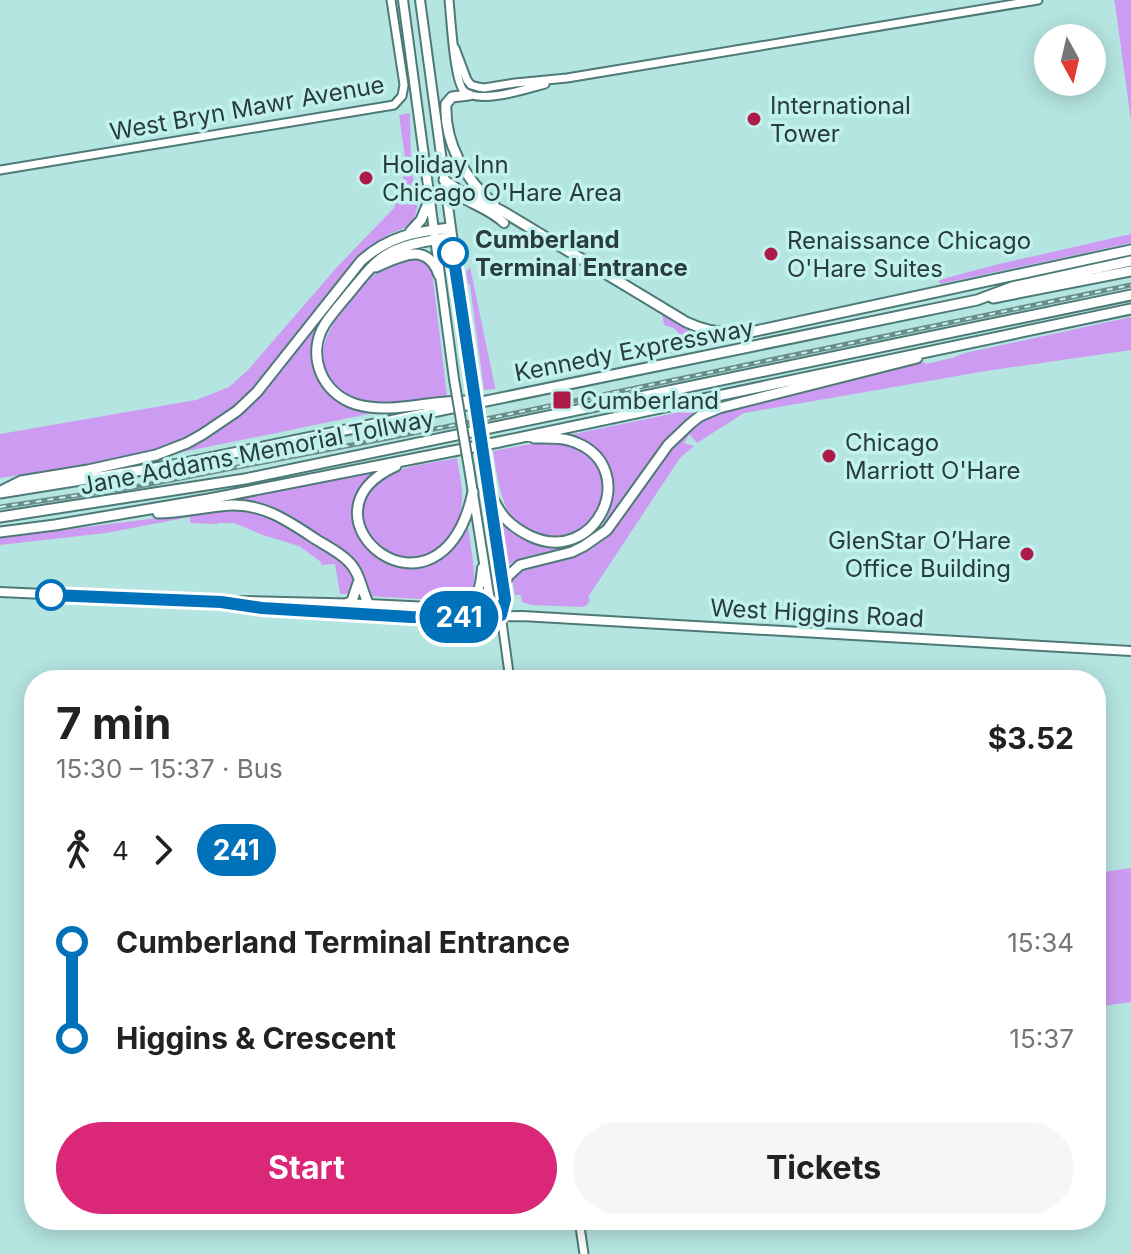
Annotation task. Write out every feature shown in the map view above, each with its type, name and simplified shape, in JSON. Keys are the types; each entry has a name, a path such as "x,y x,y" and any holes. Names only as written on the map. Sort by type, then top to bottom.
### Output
{"highway":[{"path":"469,95 452,97 445,107 455,151 474,185 502,211"},
{"path":"444,180 502,211 686,322 719,333 751,332 1131,250"},
{"path":"0,492 21,481 156,455 187,443 237,411 257,392 361,261 419,224 429,201"},
{"path":"407,234 451,232"},
{"path":"434,235 393,251 369,270 324,325 316,354 317,364 327,384 338,395 368,407 412,406 446,400 481,402"},
{"path":"369,270 404,256 420,254 435,263 439,275"},
{"name":"Kennedy Expressway","path":"0,492 180,464 977,300 1012,287 1131,261"},
{"path":"977,300 1131,271"},
{"name":"Jane Addams Memorial Tollway","path":"0,517 245,479 1131,295"},
{"path":"0,532 209,499 499,442 1131,309"},
{"path":"503,587 508,576 520,565 572,552 607,530 668,445 709,411 979,340"},
{"path":"488,491 501,513 517,528 537,539 553,542 570,540 589,530 600,517 607,499 608,488 602,465 579,443 550,438 499,442"},
{"path":"422,457 378,476 360,498 358,514 362,531 370,545 381,554 407,563 432,559 447,549 462,527 473,492"},
{"path":"130,513 162,513 232,505 263,509 281,517 352,565 368,604 377,615"},
{"path":"348,603 352,601 359,579"}],"main road":[{"path":"403,0 454,379 490,601 501,615"},
{"path":"420,0 505,599 501,615"},
{"path":"444,180 457,196 484,208 504,223"},
{"path":"453,609 467,603 480,589 483,556"},
{"name":"West Higgins Road","path":"0,592 471,609 501,615 1131,651"},
{"name":"West Higgins Road","path":"221,602 262,608 377,615 469,618 501,615"}],"street":[{"name":"West Bryn Mawr Avenue","path":"0,170 394,105 404,91 391,0"},
{"path":"449,0 457,79 459,87 469,95 493,96 567,78"},
{"path":"455,48 467,80 471,85 484,88 567,78 1038,0"},
{"path":"501,615 509,670"},
{"path":"580,1230 584,1254"}],"shaded area":[{"path":"1114,0 1131,0 1131,121 1115,4"},
{"path":"410,113 411,161 417,206 414,218 408,225 368,249 356,261 249,394 204,428 158,449 0,478 0,434 196,400 229,387 248,370 337,267 394,208 403,181 405,158 399,115"},
{"path":"1131,234 1131,243 940,284 939,280 995,265"},
{"path":"413,259 425,262 432,271 447,396 382,403 361,400 342,392 330,382 323,369 325,341 332,327 370,278 387,267"},
{"path":"470,267 495,389 484,390 466,272"},
{"path":"662,312 698,332 739,339 670,353 680,343 679,334 674,328 664,325"},
{"path":"325,314 327,316 315,338 312,352 319,381 334,397 378,412 168,455 211,435 253,403 279,375"},
{"path":"1131,317 1131,350 986,371 744,413 697,443 689,434 684,443 694,446 680,458 588,597 587,605 532,605 522,602 521,595 515,595 512,579 521,569 575,555 603,540 680,439 706,418 723,410"},
{"path":"714,405 676,432 593,536 571,547 526,557 506,567 499,517 521,536 549,546 563,546 591,536 608,515 612,483 605,463 588,444 569,435"},
{"path":"541,442 578,448 594,460 602,475 603,491 599,507 590,522 577,532 560,538 537,535 509,517 497,476 493,451"},
{"path":"457,458 462,490 459,520 442,544 423,556 404,558 387,552 373,540 364,524 363,507 371,489 397,471"},
{"path":"374,472 359,493 354,514 358,533 368,549 384,561 403,568 424,567 448,554 468,527 474,576 473,587 466,596 452,601 368,596 357,565 337,547 266,506 232,501"},
{"path":"241,510 289,527 325,548 350,573 356,585 351,594 340,594 335,564 321,565 299,546 234,523 190,523 190,517 106,533 0,545 0,538"},
{"path":"1131,868 1131,1002 1106,1006 1106,872"}],"railway":[{"path":"0,507 140,486 486,419 1131,285"}],"bus line":[{"name":"241","path":"51,595 221,602 295,611 411,617 501,615 505,599 453,253"}],"place":[{"name":"International Tower","path":"754,119"},
{"name":"Holiday Inn Chicago O'Hare Area","path":"366,178"},
{"name":"Cumberland Terminal Entrance","path":"453,253"},
{"name":"Renaissance Chicago O'Hare Suites","path":"771,254"},
{"name":"Cumberland","path":"562,400"},
{"name":"Chicago Marriott O'Hare","path":"829,456"},
{"name":"GlenStar O’Hare Office Building","path":"1027,554"}]}
